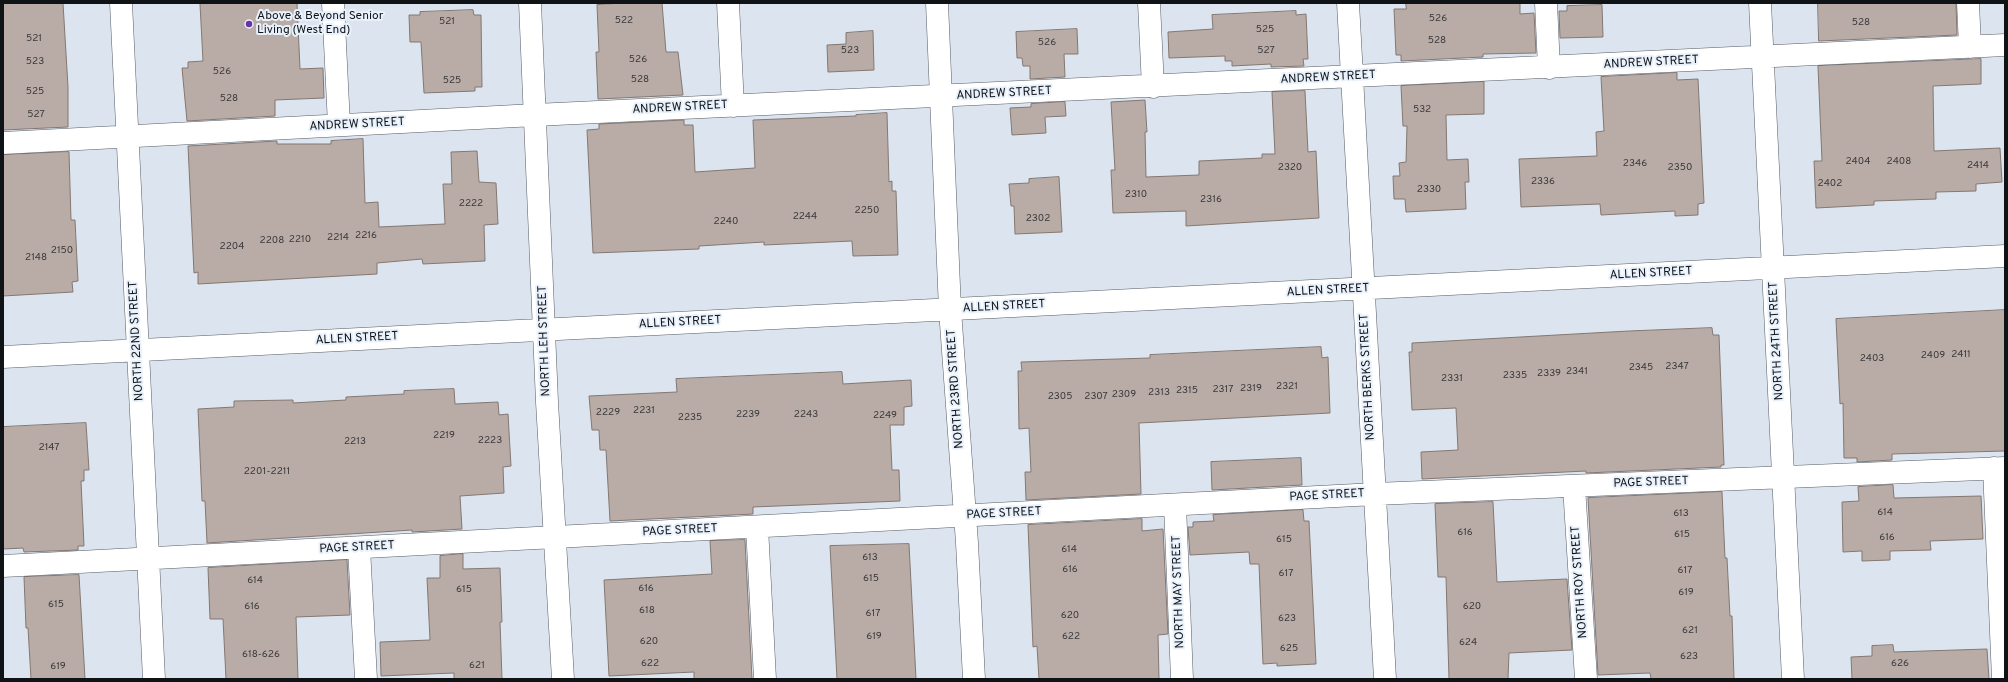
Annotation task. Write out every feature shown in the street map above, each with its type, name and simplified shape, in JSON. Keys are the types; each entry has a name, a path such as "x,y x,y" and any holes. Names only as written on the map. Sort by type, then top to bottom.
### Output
{"street":[{"name":"NORTH 22ND STREET","path":"121,3 154,679"},
{"path":"334,3 339,126"},
{"name":"NORTH LEH STREET","path":"530,3 544,330 563,679"},
{"path":"728,3 733,106"},
{"name":"NORTH 23RD STREET","path":"937,3 950,310 965,516 974,679"},
{"path":"1149,3 1153,87"},
{"name":"NORTH BERKS STREET","path":"1348,3 1385,679"},
{"path":"1546,3 1550,68"},
{"name":"NORTH 24TH STREET","path":"1760,3 1793,679"},
{"path":"1968,3 1970,47"},
{"name":"ANDREW STREET","path":"3,143 535,115 1153,87 2005,45"},
{"name":"ALLEN STREET","path":"3,357 2005,256"},
{"path":"1999,468 2003,679"},
{"name":"PAGE STREET","path":"3,566 1375,494 1999,468"},
{"name":"NORTH ROY STREET","path":"1574,486 1586,679"},
{"name":"NORTH MAY STREET","path":"1175,505 1182,679"},
{"path":"757,527 765,679"},
{"path":"359,548 366,679"}],"building":[{"path":"3,3 63,3 68,87 68,127 3,130"},
{"path":"297,3 300,69 323,68 324,98 275,100 275,116 187,121 182,68 188,68 188,62 203,61 200,4"},
{"path":"662,3 666,52 678,52 683,95 598,99 596,52 599,52 597,5"},
{"path":"1406,3 1520,3 1520,14 1534,13 1536,53 1483,54 1483,57 1401,61 1401,55 1396,55 1394,9 1406,9"},
{"path":"1818,3 1956,3 1957,35 1819,41"},
{"path":"1602,5 1603,37 1560,38 1559,11 1567,11 1567,6"},
{"path":"473,10 474,15 481,15 482,87 475,87 475,91 424,93 421,42 410,42 409,15 420,15 420,12"},
{"path":"1296,11 1296,15 1306,14 1308,59 1303,59 1304,66 1271,67 1271,64 1232,66 1232,61 1225,61 1225,56 1169,58 1168,32 1213,29 1212,15"},
{"path":"1077,29 1078,54 1064,54 1065,77 1030,79 1030,66 1023,66 1022,58 1017,58 1016,32"},
{"path":"873,31 874,70 828,72 827,45 846,44 846,33"},
{"path":"1981,59 1981,84 1933,86 1934,151 2000,148 2002,182 1976,184 1976,191 1936,192 1936,199 1874,201 1874,205 1816,208 1814,161 1822,161 1818,66"},
{"path":"1677,73 1677,80 1698,79 1704,203 1698,204 1698,215 1675,216 1675,211 1601,215 1600,204 1521,207 1519,159 1597,156 1596,132 1604,131 1601,77"},
{"path":"1484,82 1484,114 1446,115 1447,160 1468,159 1469,182 1465,182 1466,209 1406,212 1405,199 1394,199 1393,176 1400,176 1399,163 1406,162 1407,126 1403,126 1401,86"},
{"path":"1305,91 1308,152 1316,151 1319,218 1186,226 1186,211 1113,213 1111,170 1115,170 1111,102 1145,100 1147,132 1145,132 1146,177 1199,175 1199,161 1262,158 1262,154 1275,154 1272,92"},
{"path":"1065,102 1066,116 1045,117 1046,133 1012,135 1010,108 1031,107 1031,104"},
{"path":"887,113 889,182 892,181 892,191 896,191 898,255 853,256 852,241 764,245 764,242 699,246 699,249 593,253 587,130 599,129 599,124 684,120 684,125 693,125 695,172 755,168 753,120 856,116"},
{"path":"363,139 365,203 378,202 379,227 445,224 443,184 452,184 451,152 477,151 479,182 496,183 498,224 484,225 485,261 423,264 422,259 377,263 377,274 198,284 198,272 194,273 188,146 277,141 277,144 331,144 331,141"},
{"path":"69,152 71,220 75,220 78,281 72,282 73,292 3,296 3,155"},
{"path":"1059,177 1062,232 1015,234 1014,206 1011,206 1009,184 1029,183 1029,179"},
{"path":"2005,310 2005,451 1892,454 1892,460 1857,462 1857,458 1844,458 1843,403 1840,404 1836,319"},
{"path":"1712,328 1713,335 1719,335 1724,465 1721,465 1721,467 1586,473 1586,471 1422,479 1421,452 1458,450 1456,408 1412,410 1409,352 1412,352 1412,343"},
{"path":"1321,347 1322,358 1328,357 1330,413 1139,423 1141,494 1026,500 1025,472 1031,472 1029,428 1019,429 1018,371 1022,371 1021,362 1150,358 1150,355"},
{"path":"842,372 843,384 911,380 912,406 904,407 904,425 890,425 892,470 899,470 900,501 753,507 753,514 610,521 606,450 600,450 599,430 592,430 589,396 677,392 676,379"},
{"path":"454,389 455,404 498,402 499,415 508,414 511,466 503,467 504,493 460,496 462,529 412,532 412,530 207,543 205,501 202,501 198,409 234,407 234,401 293,400 293,403 346,400 346,397 404,394 404,391"},
{"path":"86,423 89,470 84,470 84,481 81,481 84,546 78,546 78,550 24,552 23,548 3,549 3,427"},
{"path":"1301,458 1302,485 1212,490 1211,462"},
{"path":"1893,485 1894,498 1981,496 1983,539 1930,541 1931,550 1890,551 1890,560 1862,561 1862,551 1843,552 1842,502 1859,501 1858,487"},
{"path":"1722,492 1725,558 1727,558 1730,616 1732,616 1734,679 1651,679 1650,673 1598,675 1588,498"},
{"path":"1493,502 1497,582 1567,579 1572,650 1509,653 1508,679 1449,679 1446,577 1438,577 1435,504"},
{"path":"1303,510 1304,521 1309,521 1316,664 1277,666 1277,663 1263,664 1259,564 1250,564 1249,552 1190,555 1188,527 1193,527 1193,522 1214,521 1213,515"},
{"path":"1142,519 1142,531 1163,529 1168,634 1158,635 1159,679 1039,679 1037,646 1033,647 1028,525"},
{"path":"745,540 752,679 694,679 694,672 609,676 604,580 712,574 710,541"},
{"path":"909,544 916,679 837,679 830,546"},
{"path":"463,554 463,569 500,568 502,679 454,679 454,673 381,676 380,642 430,640 427,578 440,578 440,556"},
{"path":"347,560 350,615 296,617 298,679 226,679 223,619 210,619 208,568"},
{"path":"79,575 85,679 31,679 28,628 26,628 24,577"},
{"path":"1893,645 1894,652 1987,649 1989,679 1852,679 1851,657 1872,656 1872,646"}],"place":[{"name":"Above & Beyond Senior Living (West End)","path":"249,24"}]}
